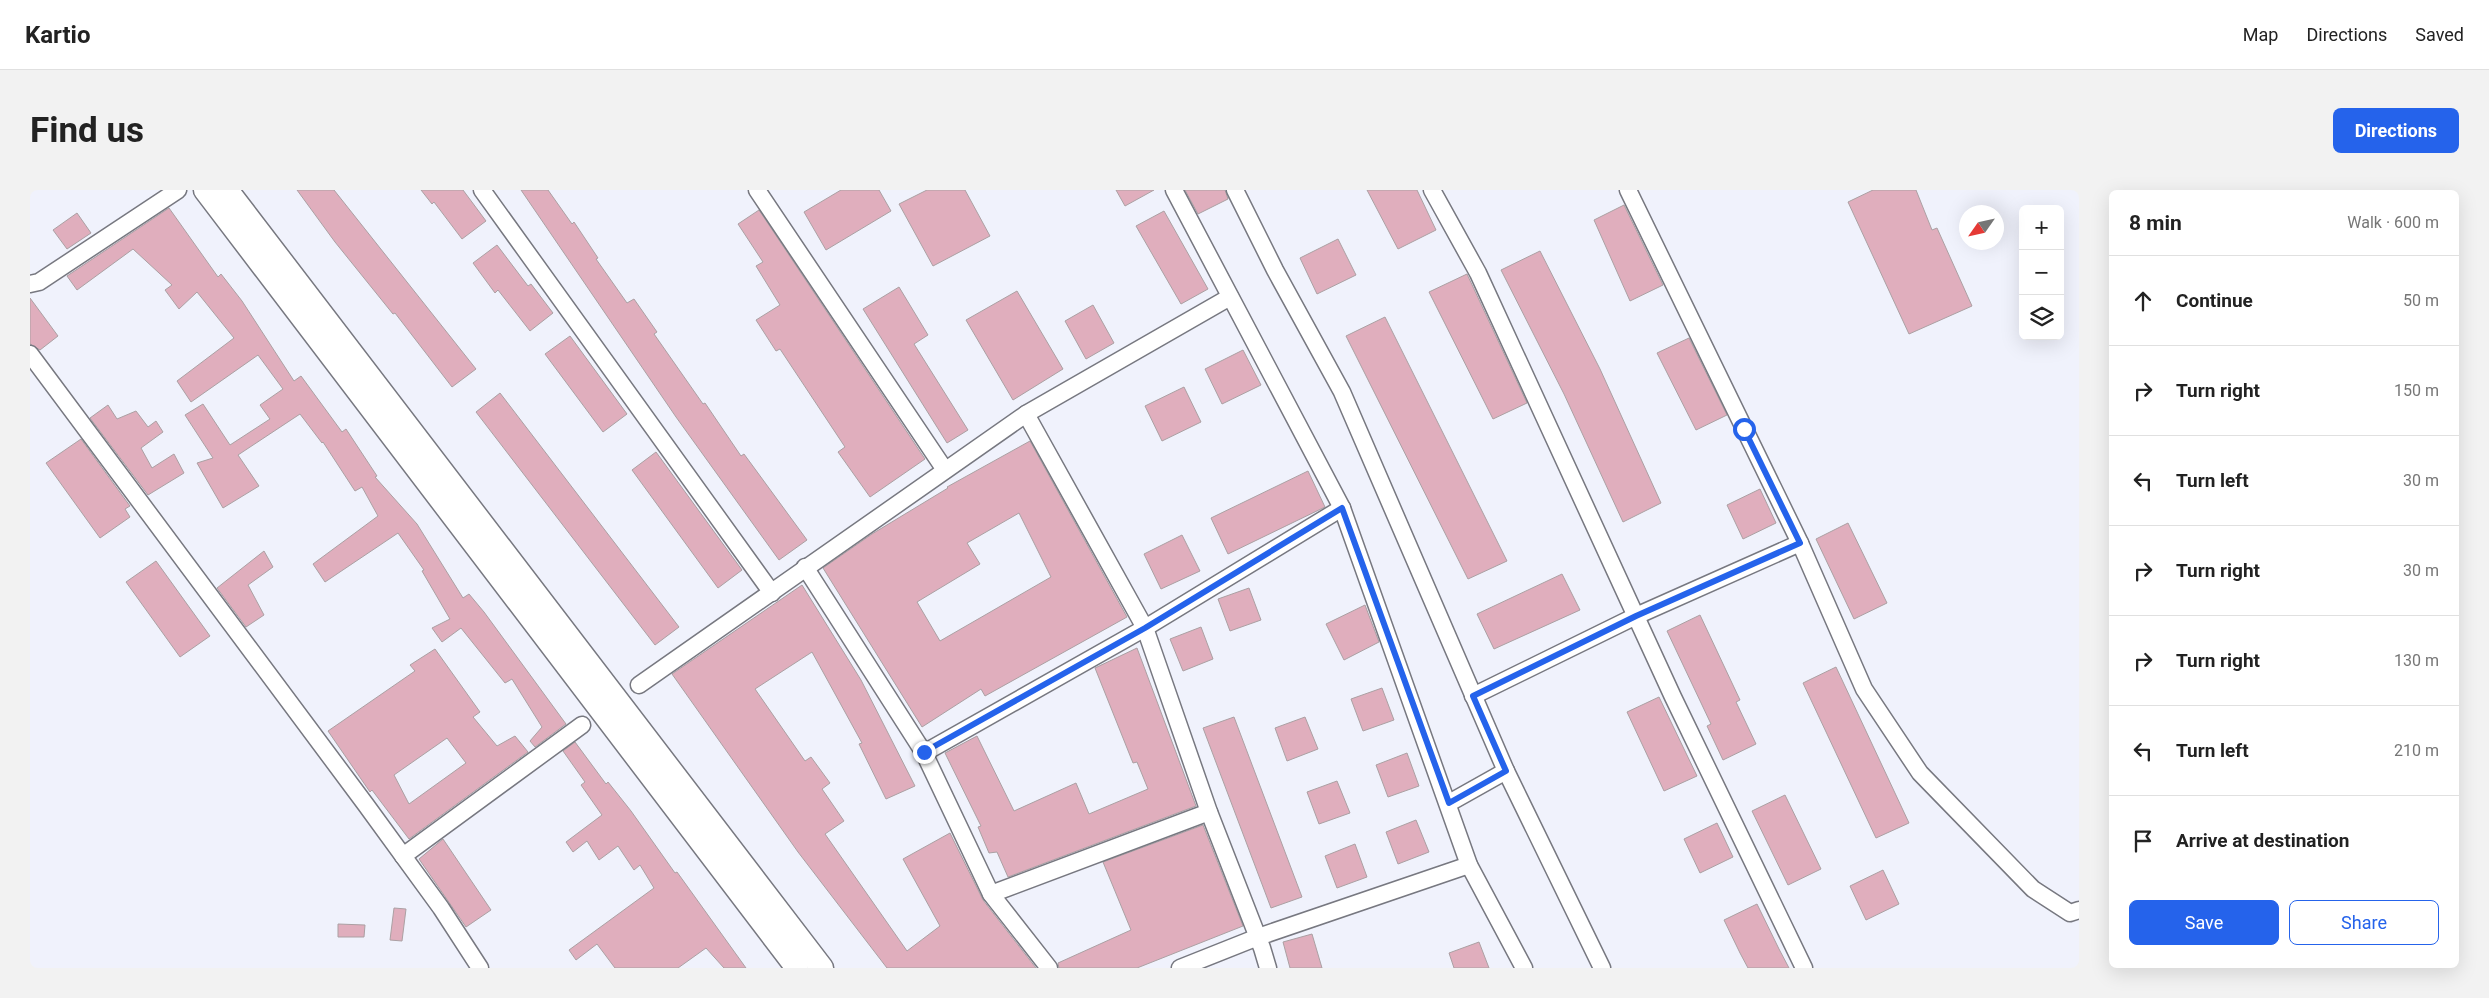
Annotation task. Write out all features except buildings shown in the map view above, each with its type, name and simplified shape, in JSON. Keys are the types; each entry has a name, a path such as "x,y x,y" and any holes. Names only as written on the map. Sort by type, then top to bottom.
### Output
{"main road":[{"path":"205,190 797,968"},
{"path":"227,190 822,968"}],"street":[{"path":"30,284 39,282 178,190"},
{"path":"482,190 772,593"},
{"path":"758,190 945,470"},
{"path":"1174,190 1342,508 1470,865 1524,968"},
{"path":"1235,190 1275,270 1342,392 1506,771 1602,968"},
{"path":"1432,190 1478,273 1673,697 1804,968"},
{"path":"1628,190 1800,543 1864,688 1920,773 2032,889 2070,913 2079,910"},
{"path":"639,685 1026,414 1230,297"},
{"path":"30,354 403,856 441,908 480,968"},
{"path":"1026,414 1145,628 1209,812 1258,937 1268,968"},
{"path":"924,752 1145,628 1342,508"},
{"path":"1473,696 1636,616 1800,543"},
{"path":"805,567 924,752 991,894 1049,968"},
{"path":"403,856 582,725"},
{"path":"1449,803 1506,771"},
{"path":"991,894 1209,812"},
{"path":"1180,968 1258,937 1470,865"}],"route":[{"path":"924,752 1145,628 1342,508 1449,803 1506,771 1473,696 1636,616 1800,543 1744,429"}]}
